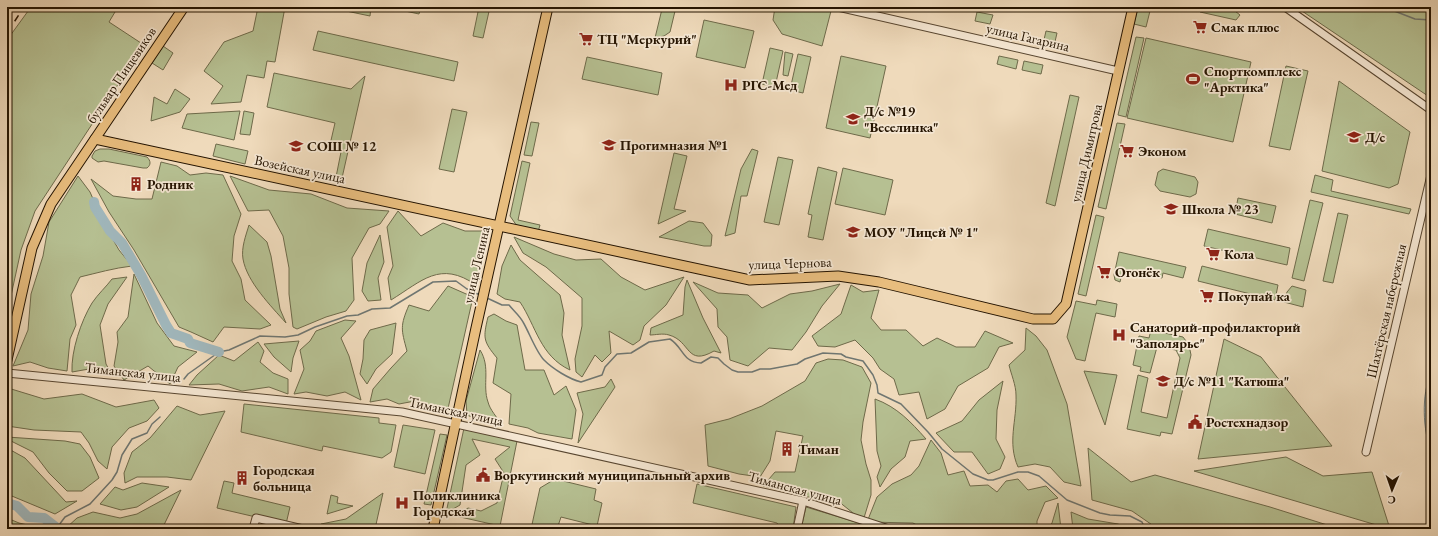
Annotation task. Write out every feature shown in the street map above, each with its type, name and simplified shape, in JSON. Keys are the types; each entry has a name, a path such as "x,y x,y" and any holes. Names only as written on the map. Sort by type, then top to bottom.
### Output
{"main road":[{"name":"бульвар Пищевиков","path":"7,360 32,248 51,204 184,7"},
{"name":"улица Ленина","path":"433,529 476,328 500,227 548,7"},
{"name":"улица Димитрова","path":"1066,304 1133,7"},
{"name":"Возейская улица","path":"95,139 500,227"},
{"name":"улица Чернова","path":"500,227 750,280 838,276 879,282 1033,319 1053,319 1066,304"}],"street":[{"name":"улица Гагарина","path":"838,7 1118,71"},
{"path":"1285,7 1431,110"},
{"name":"Шахтёрская набережная","path":"1366,452 1431,175"},
{"name":"Тиманская улица","path":"7,373 402,412 803,501 889,529"},
{"path":"796,529 803,501"},
{"path":"253,529 256,518 303,529"}],"green space":[{"path":"31,7 118,7 109,22 144,45 35,211 21,250 7,314 7,40"},
{"path":"258,7 285,7 275,62 267,61 264,78 247,75 241,102 211,104 223,86 204,71 224,42 253,31"},
{"path":"327,7 371,7 370,16"},
{"path":"406,7 421,7 419,14 405,11"},
{"path":"479,7 490,7 483,38 473,36"},
{"path":"655,7 676,7 670,32 664,36 655,38 662,9"},
{"path":"775,7 812,7 831,11 822,46 782,34 773,20"},
{"path":"1138,7 1151,7 1146,27 1134,24"},
{"path":"1201,7 1230,7 1240,15 1236,20 1200,12"},
{"path":"1296,7 1431,7 1431,98"},
{"path":"977,12 993,15 990,24 975,21"},
{"path":"704,20 754,31 745,68 696,57"},
{"path":"318,31 458,62 454,81 313,50"},
{"path":"1046,31 1057,33 1054,46 1043,44"},
{"path":"1136,37 1144,38 1126,117 1118,115"},
{"path":"1146,38 1251,62 1233,142 1127,118"},
{"path":"163,46 173,53 163,70 152,63"},
{"path":"770,48 783,51 775,87 762,84"},
{"path":"785,52 793,54 788,76 783,75"},
{"path":"798,54 811,57 803,93 790,90"},
{"path":"841,56 886,66 870,138 826,128"},
{"path":"999,56 1018,60 1016,69 997,64"},
{"path":"587,57 662,73 658,95 582,79"},
{"path":"1024,61 1043,65 1041,74 1022,70"},
{"path":"1286,66 1308,71 1290,150 1269,146"},
{"path":"274,73 351,89 365,76 342,178 336,177 341,152 329,149 335,123 267,107"},
{"path":"1339,81 1410,132 1398,184 1389,188 1322,171"},
{"path":"175,89 190,99 180,112 151,121 154,97 167,104"},
{"path":"1070,95 1079,97 1055,206 1046,203"},
{"path":"452,109 467,112 454,172 439,169"},
{"path":"240,111 234,140 182,128 187,114"},
{"path":"244,111 254,113 250,135 240,134"},
{"path":"531,122 539,123 532,156 524,155"},
{"path":"1117,123 1125,124 1106,209 1098,207"},
{"path":"216,144 248,151 245,164 213,156"},
{"path":"100,149 109,149 147,157 150,164 147,168 143,168 104,161 98,162 92,158 92,156 95,151"},
{"path":"752,149 758,151 747,196 741,196 735,233 725,236 741,169"},
{"path":"674,153 687,156 674,209 686,211 658,224"},
{"path":"778,157 793,160 779,225 764,222"},
{"path":"522,161 530,163 518,220 540,225 538,232 517,226 510,216"},
{"path":"161,162 177,166 190,175 206,173 223,175 241,214 234,236 232,261 241,279 245,300 271,325 260,329 224,327 213,342 179,327 134,250 109,212 91,179 113,196 136,199 152,199"},
{"path":"818,167 837,172 823,240 808,237 812,215 808,214"},
{"path":"843,168 893,180 885,215 835,204"},
{"path":"1163,169 1195,177 1198,182 1196,194 1190,197 1160,191 1155,185 1158,172"},
{"path":"1315,175 1333,180 1331,191 1411,209 1409,214 1311,192"},
{"path":"78,176 90,192 105,226 119,250 132,266 112,269 80,277 71,295 76,325 70,339 67,371 48,368 30,362 13,366 28,330 31,294 43,256 49,222"},
{"path":"230,176 269,190 311,194 347,208 389,211 380,224 369,228 352,258 354,300 346,311 326,317 297,329 293,327 289,294 289,268 283,236 269,210 248,211"},
{"path":"1238,198 1276,206 1272,223 1235,214"},
{"path":"1310,200 1323,203 1304,281 1292,278"},
{"path":"398,211 421,236 443,223 465,231 488,231 476,285 452,274 441,274 422,280 391,300 388,278 393,266 387,227"},
{"path":"1338,213 1348,215 1333,283 1323,281"},
{"path":"1096,215 1104,217 1086,296 1078,294"},
{"path":"689,221 703,223 712,235 711,246 659,237"},
{"path":"249,225 267,242 271,256 280,309 286,323 254,285 245,268 243,250"},
{"path":"1208,229 1290,248 1287,265 1204,246"},
{"path":"380,235 384,262 378,278 381,300 368,301 362,291 367,263"},
{"path":"514,237 554,254 576,260 601,259 621,277 645,290 684,277 666,305 644,326 640,340 633,345 609,331 611,353 602,362 595,355 582,377 576,372 575,359 582,326 582,298 546,267 523,253"},
{"path":"511,245 520,260 560,295 564,313 562,335 570,370 560,364 545,349 520,302 505,299 497,294 502,266"},
{"path":"1119,252 1186,267 1183,278 1163,273 1162,278 1123,269 1120,282 1115,280 1114,275"},
{"path":"1202,266 1278,285 1275,300 1198,281"},
{"path":"134,274 157,323 174,346 197,352 178,367 170,384 148,366 124,380 114,366 118,342 117,332 128,317"},
{"path":"127,277 108,304 100,325 106,364 112,375 89,369 72,372 75,346 84,318 92,303 112,279"},
{"path":"687,280 703,318 721,353 714,351 705,355 693,355 676,338 667,334 650,335 651,328 683,315"},
{"path":"693,282 718,293 748,295 762,308 790,294 812,291 840,284 822,306 806,332 792,350 769,348 748,366 730,360 727,337 718,327 717,309"},
{"path":"851,285 863,292 879,290 871,318 881,330 906,330 923,346 937,338 956,347 975,347 985,331 1013,343 999,347 988,368 958,386 945,409 927,419 919,392 899,395 894,379 880,369 873,358 855,340 835,347 818,346 812,336 841,314"},
{"path":"448,286 473,297 447,413 415,401 399,404 387,399 370,402 373,389 407,351 402,328 409,305 429,311"},
{"path":"1292,286 1306,290 1303,307 1284,302 1287,292"},
{"path":"1097,300 1117,304 1115,317 1096,313 1085,361 1076,359 1067,337 1076,301 1096,305"},
{"path":"494,314 517,325 525,370 544,370 554,395 566,386 576,410 572,439 538,433 528,428 509,424 511,394 493,383 497,358 485,339 485,330 488,317"},
{"path":"345,320 356,321 341,338 349,356 361,400 345,392 327,396 306,392 294,394 304,369 300,350 310,341 316,331"},
{"path":"396,323 392,354 376,369 367,384 360,374 363,359 364,340 370,330"},
{"path":"1026,328 1036,336 1047,350 1067,404 1081,486 1064,482 1050,467 1035,464 1018,467 1013,449 1016,391 1009,365 1025,350"},
{"path":"1151,330 1183,337 1189,345 1191,355 1172,434 1161,432 1160,436 1127,429 1138,375 1148,378 1141,412 1167,418 1180,358 1176,350 1157,347 1150,373 1140,371 1141,367 1133,365 1139,336 1149,338"},
{"path":"1224,339 1261,357 1332,446 1198,459"},
{"path":"299,341 293,358 291,372 274,357 264,344"},
{"path":"258,342 264,351 260,362 273,373 288,379 288,394 269,387 242,391 219,384 189,385 197,375 219,355 234,361"},
{"path":"480,350 486,369 486,396 492,411 501,424 481,421 467,415 466,401"},
{"path":"828,359 843,360 862,367 871,383 861,440 871,480 871,495 863,521 838,501 822,502 803,495 763,486 775,472 795,472 803,436 776,431 770,461 760,477 739,474 708,466 705,425 729,419 762,406 805,381 816,363"},
{"path":"1084,371 1117,375 1105,425"},
{"path":"611,379 615,387 578,443 583,414 577,393 605,387"},
{"path":"1003,381 997,410 996,439 1005,457 1000,469 988,474 972,452 954,452 936,433 962,421 979,400"},
{"path":"8,388 44,399 82,394 116,407 154,400 159,408 147,421 129,428 112,447 107,469 98,461 89,443 81,432 34,430 7,426"},
{"path":"875,399 897,411 926,439 910,441 905,457 891,469 880,487 877,477 881,466 877,451"},
{"path":"244,404 379,418 379,423 396,425 391,452 382,458 323,446 322,451 241,432"},
{"path":"177,406 200,415 225,411 191,480 167,477 137,477 125,483 124,473 132,452 150,438"},
{"path":"403,425 435,430 425,474 394,467"},
{"path":"464,428 517,441 500,526 456,516 468,508 481,511 497,503 504,473 495,459 510,447 472,439 480,455 466,465 460,505 446,513"},
{"path":"440,434 447,435 431,505 424,504"},
{"path":"7,437 65,441 80,444 90,457 99,478 82,491 67,491 49,473 33,452 7,439"},
{"path":"931,440 941,453 948,475 964,471 970,486 988,485 997,492 1006,481 1018,479 1028,490 1046,486 1058,498 1045,502 1037,521 1037,529 924,529 913,523 867,522 877,497 892,484 911,475 919,466"},
{"path":"7,448 25,458 66,502 77,501 55,514 7,494"},
{"path":"1088,448 1131,482 1155,475 1270,507 1340,529 1236,529 1207,525 1158,529 1132,511 1092,500"},
{"path":"1286,457 1323,476 1372,472 1390,529 1194,471"},
{"path":"555,479 596,489 594,500 602,503 597,526 561,517 557,529 531,529 540,488"},
{"path":"224,481 234,483 232,493 290,507 286,524 217,508"},
{"path":"142,483 169,487 137,507 121,510 100,504 115,487 123,490"},
{"path":"697,484 796,507 793,529 781,529 777,523 693,503"},
{"path":"181,490 162,529 66,528 77,518 93,512 120,518 137,514"},
{"path":"383,493 375,529 320,529 321,524 346,519"},
{"path":"331,495 338,497 337,503 353,506 327,514"},
{"path":"1058,503 1061,529 1048,529 1052,523"},
{"path":"806,507 859,523 858,529 801,529"},
{"path":"1071,512 1088,519 1118,524 1129,529 1073,529"},
{"path":"7,518 19,523 44,529 7,529"}],"water":[{"path":"1431,372 1431,453 1426,433 1424,402"}],"waterway":[{"path":"1384,7 1415,19 1431,20"},
{"path":"94,202 95,207 110,231 122,243 141,275 171,333 188,339 190,343 219,352"},
{"path":"184,379 188,374 219,352 229,350 260,336 285,337 298,335 315,327 347,316 358,315 372,309 390,308 433,282 456,281 467,289 480,295"},
{"path":"487,298 502,305 509,305 522,320 538,352 544,360 571,379 581,382 602,375 605,367 617,354 631,353 649,342 670,339 690,360 701,363 711,357 718,358 732,370 738,372 752,372 760,369 770,369 797,364 805,359 823,353 841,354 846,357 863,361 873,375 878,393 901,404 942,449 973,474 988,480 993,480 1018,472 1028,472 1039,476 1067,500 1100,513 1130,516 1142,522 1145,529"},
{"path":"56,529 65,517 90,504 112,480 117,472 122,455 132,439 147,433 152,424 160,417"},
{"path":"7,503 17,506 28,517 44,518 57,528"}],"railway":[{"path":"7,33 24,7"}],"place":[{"name":"Смак плюс","path":"1200,27"},
{"name":"ТЦ \"Меркурий\"","path":"586,39"},
{"name":"Спорткомплекс \"Арктика\"","path":"1193,79"},
{"name":"РГС-Мед","path":"731,85"},
{"name":"Д/с №19 \"Веселинка\"","path":"853,119"},
{"name":"Д/с","path":"1354,137"},
{"name":"Прогимназия №1","path":"609,145"},
{"name":"СОШ № 12","path":"296,146"},
{"name":"Эконом","path":"1127,151"},
{"name":"Родник","path":"136,184"},
{"name":"Школа № 23","path":"1171,209"},
{"name":"МОУ \"Лицей № 1\"","path":"853,232"},
{"name":"Кола","path":"1213,254"},
{"name":"Огонёк","path":"1104,272"},
{"name":"Покупай ка","path":"1207,296"},
{"name":"Санаторий-профилакторий \"Заполярье\"","path":"1119,335"},
{"name":"Д/с №11 \"Катюша\"","path":"1163,381"},
{"name":"Ростехнадзор","path":"1195,422"},
{"name":"Тиман","path":"787,449"},
{"name":"Воркутинский муниципальный архив","path":"483,475"},
{"name":"Городская больница","path":"242,478"},
{"name":"Поликлиника Городская","path":"402,503"}]}
